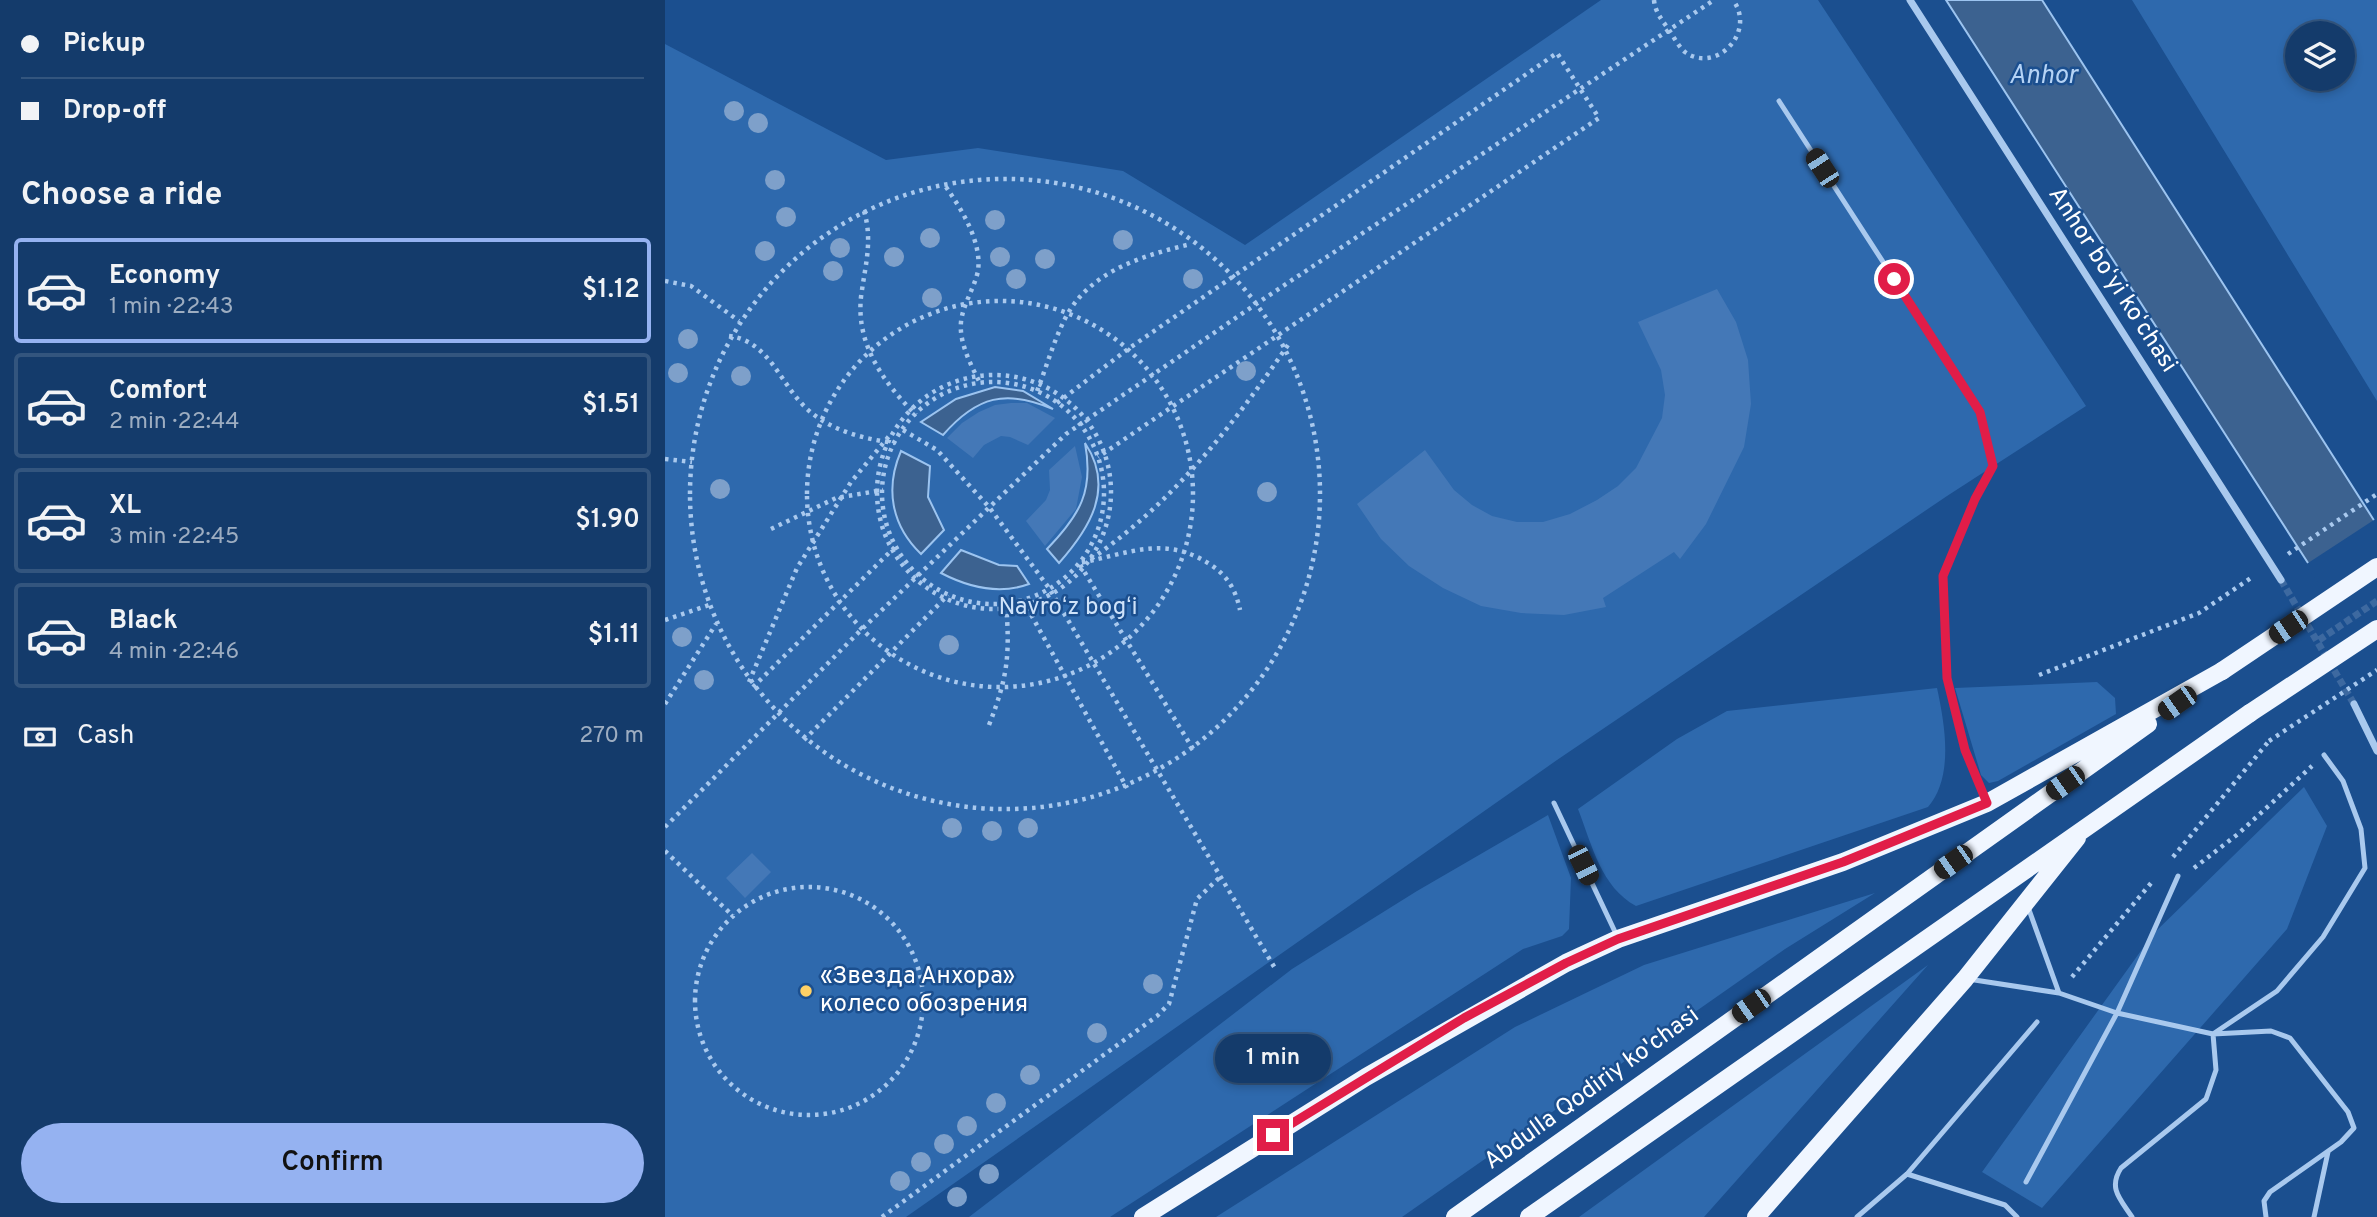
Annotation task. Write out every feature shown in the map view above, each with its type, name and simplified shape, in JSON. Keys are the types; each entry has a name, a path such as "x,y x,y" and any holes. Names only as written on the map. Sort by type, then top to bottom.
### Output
{"main road":[{"name":"Abdulla Qodiriy ko'chasi","path":"1455,1217 2222,671 2377,567"},
{"path":"1529,1217 2089,822 2377,629"},
{"path":"1143,1217 1464,1018 1566,963 1618,939 1843,862 1987,803 2222,671"},
{"path":"1756,1217 1965,979 2089,822"}],"street":[{"name":"Anhor boʻyi koʻchasi","path":"1910,0 2281,580"},
{"path":"2354,704 2377,751"}],"lane":[{"path":"1779,101 1980,412 1993,466 1975,499 1943,576 1947,678 1965,750 1987,803"},
{"path":"2213,1034 2277,991 2323,937 2365,868 2361,829 2343,781 2324,755"},
{"path":"1554,803 1618,939"},
{"path":"2026,1182 2117,1013 2178,876"},
{"path":"2026,901 2059,993"},
{"path":"1965,979 2059,993 2117,1013 2213,1034 2271,1031 2290,1038 2348,1112 2354,1128 2328,1152 2270,1192 2264,1200 2263,1212 2266,1217"},
{"path":"1857,1217 1866,1214 1907,1174 2037,1022"},
{"path":"2132,1217 2114,1190 2115,1178 2121,1168 2206,1099 2216,1070 2213,1034"},
{"path":"2313,1217 2328,1152"},
{"path":"1907,1174 2005,1205 2017,1217"}],"path":[{"path":"1654,0 1657,12 1686,52 1703,58 1715,55 1730,46 1741,30 1741,14 1734,0"},
{"path":"665,827 862,629 989,507 1080,425 1262,300 1714,0"},
{"path":"1057,403 1128,349 1557,53 1599,118 1283,329 1098,457"},
{"path":"1273,314 1236,274 1156,220 1072,188 1013,181 946,187 865,211 817,239 790,262 729,336 703,402 692,461 692,534 709,605 716,624 749,682 776,714 804,740 832,760 869,779 925,797 990,807 1061,804 1127,788 1159,772 1193,749 1253,685 1281,644 1300,604 1312,564 1319,524 1320,479 1315,433 1290,342 1278,322"},
{"path":"946,187 962,211 976,245 978,269 964,304 961,325 963,344 980,383"},
{"path":"865,211 869,233 869,259 860,328 869,354 902,402 916,415"},
{"path":"1037,391 1068,312 1096,282 1126,262 1192,243"},
{"path":"665,281 691,286 739,321"},
{"path":"1006,301 1046,305 1068,312 1107,332 1128,349 1152,375 1172,405 1184,433 1193,482 1191,529 1156,607 1125,640 1095,661 1063,676 1004,687 959,683 934,676 889,653 862,629 838,600 817,558 806,511 810,454 821,420 837,390 869,354 910,323 964,304 1006,301"},
{"path":"729,336 756,345 789,390 821,420 851,434 895,443"},
{"path":"898,425 886,446 879,470 880,518 887,541 900,562 936,594 958,604 982,609 1018,606 1052,593 1072,579 1089,561 1155,509 1223,436 1290,342"},
{"path":"749,682 797,568 851,482 898,425 934,392 957,381 980,376 1029,380 1052,390 1072,404 1095,433 1109,467 1111,492 1101,540 1089,561"},
{"path":"980,383 1009,383 1037,391 1057,403 1080,425 1098,457 1103,482 1103,506 1097,531 1079,564 1049,588 1023,600 982,604 948,594 918,575 896,546 887,525 883,489 886,465 895,443 916,415 945,394 980,383"},
{"path":"903,430 937,450 989,507 1049,588 1095,661 1276,970"},
{"path":"665,459 692,461"},
{"path":"771,529 836,498 883,489"},
{"path":"2297,548 2377,494"},
{"path":"753,687 838,600 896,546"},
{"path":"1079,564 1143,548 1183,550 1219,570 1236,592 1240,610"},
{"path":"1079,564 1193,749"},
{"path":"2039,676 2199,612 2271,565"},
{"path":"804,740 948,594"},
{"path":"1023,600 1127,788"},
{"path":"989,725 1004,687 1010,657 1006,603"},
{"path":"665,620 709,605"},
{"path":"665,704 716,624"},
{"path":"2269,741 2377,670"},
{"path":"2178,876 2207,860 2324,755"},
{"path":"665,851 733,916"},
{"path":"882,1217 1157,1016 1168,1004 1197,898 1221,876"},
{"path":"787,887 824,887 858,896 888,916 910,944 922,978 923,1014 913,1049 894,1079 865,1101 831,1113 795,1115 760,1105 731,1085 708,1056 696,1023 695,987 705,952 733,916 753,900 787,887"}],"green space":[{"name":"Navroʻz bogʻi","path":"1601,0 1818,0 2086,406 1947,496 1557,760 906,1217 665,1217 665,44 886,160 978,148 1123,171 1245,245"},
{"path":"2132,0 2377,0 2377,401"},
{"path":"2097,682 2115,698 2116,714 1998,781 1989,783 1981,775 1955,688"},
{"path":"1937,688 1945,734 1944,766 1936,795 1928,807 1636,906 1614,888 1599,864 1578,809 1677,739 1727,711"},
{"path":"2304,787 2327,826 2287,929 2042,1208 1982,1172 2153,934"},
{"path":"1548,815 1571,878 1569,929 1562,936 1523,949 1110,1217 969,1217 1292,969 1417,891"},
{"path":"1875,893 1785,949 1402,1217 1216,1217 1515,1027 1644,965"},
{"path":"1928,965 1704,1217 1579,1217"}],"water":[{"name":"Anhor","path":"1946,0 2042,0 2377,525 2377,655 2308,563"},
{"path":"995,387 1023,391 1053,409 1021,399 1007,398 980,404 943,435 921,422 956,399"},
{"path":"1085,443 1094,460 1098,476 1095,507 1080,536 1059,563 1047,549 1068,525 1082,501 1087,475"},
{"path":"901,451 930,466 928,497 944,530 921,554 903,531 894,505 893,479"},
{"path":"961,550 999,565 1017,566 1029,584 1006,589 984,588 941,573"}],"pier":[{"path":"2377,518 2377,659 2305,565"}],"building":[{"path":"1717,289 1736,322 1748,360 1751,404 1744,447 1706,524 1680,559 1674,552 1603,598 1606,607 1564,615 1521,613 1481,606 1443,588 1409,566 1381,539 1357,504 1425,450 1454,490 1472,505 1492,516 1517,522 1543,522 1570,514 1597,500 1618,486 1636,468 1662,418 1665,395 1661,370 1638,322"},
{"path":"1027,403 1055,418 1028,445 1001,436 984,445 973,458 947,438 962,423 979,412 995,405"},
{"path":"1075,446 1082,477 1076,509 1045,546 1026,521 1046,500 1050,490 1049,470"},
{"path":"752,853 771,872 745,898 726,878"}],"tunnel":[{"path":"2281,580 2354,704"},
{"path":"2319,640 2377,601"}],"place":[{"name":"«Звезда Анхора» колесо обозрения","path":"806,991"}],"route":[{"path":"1273,1135 1464,1018 1566,963 1618,939 1843,862 1987,803 1965,750 1947,678 1943,576 1975,499 1993,466 1980,412 1894,279"}]}
